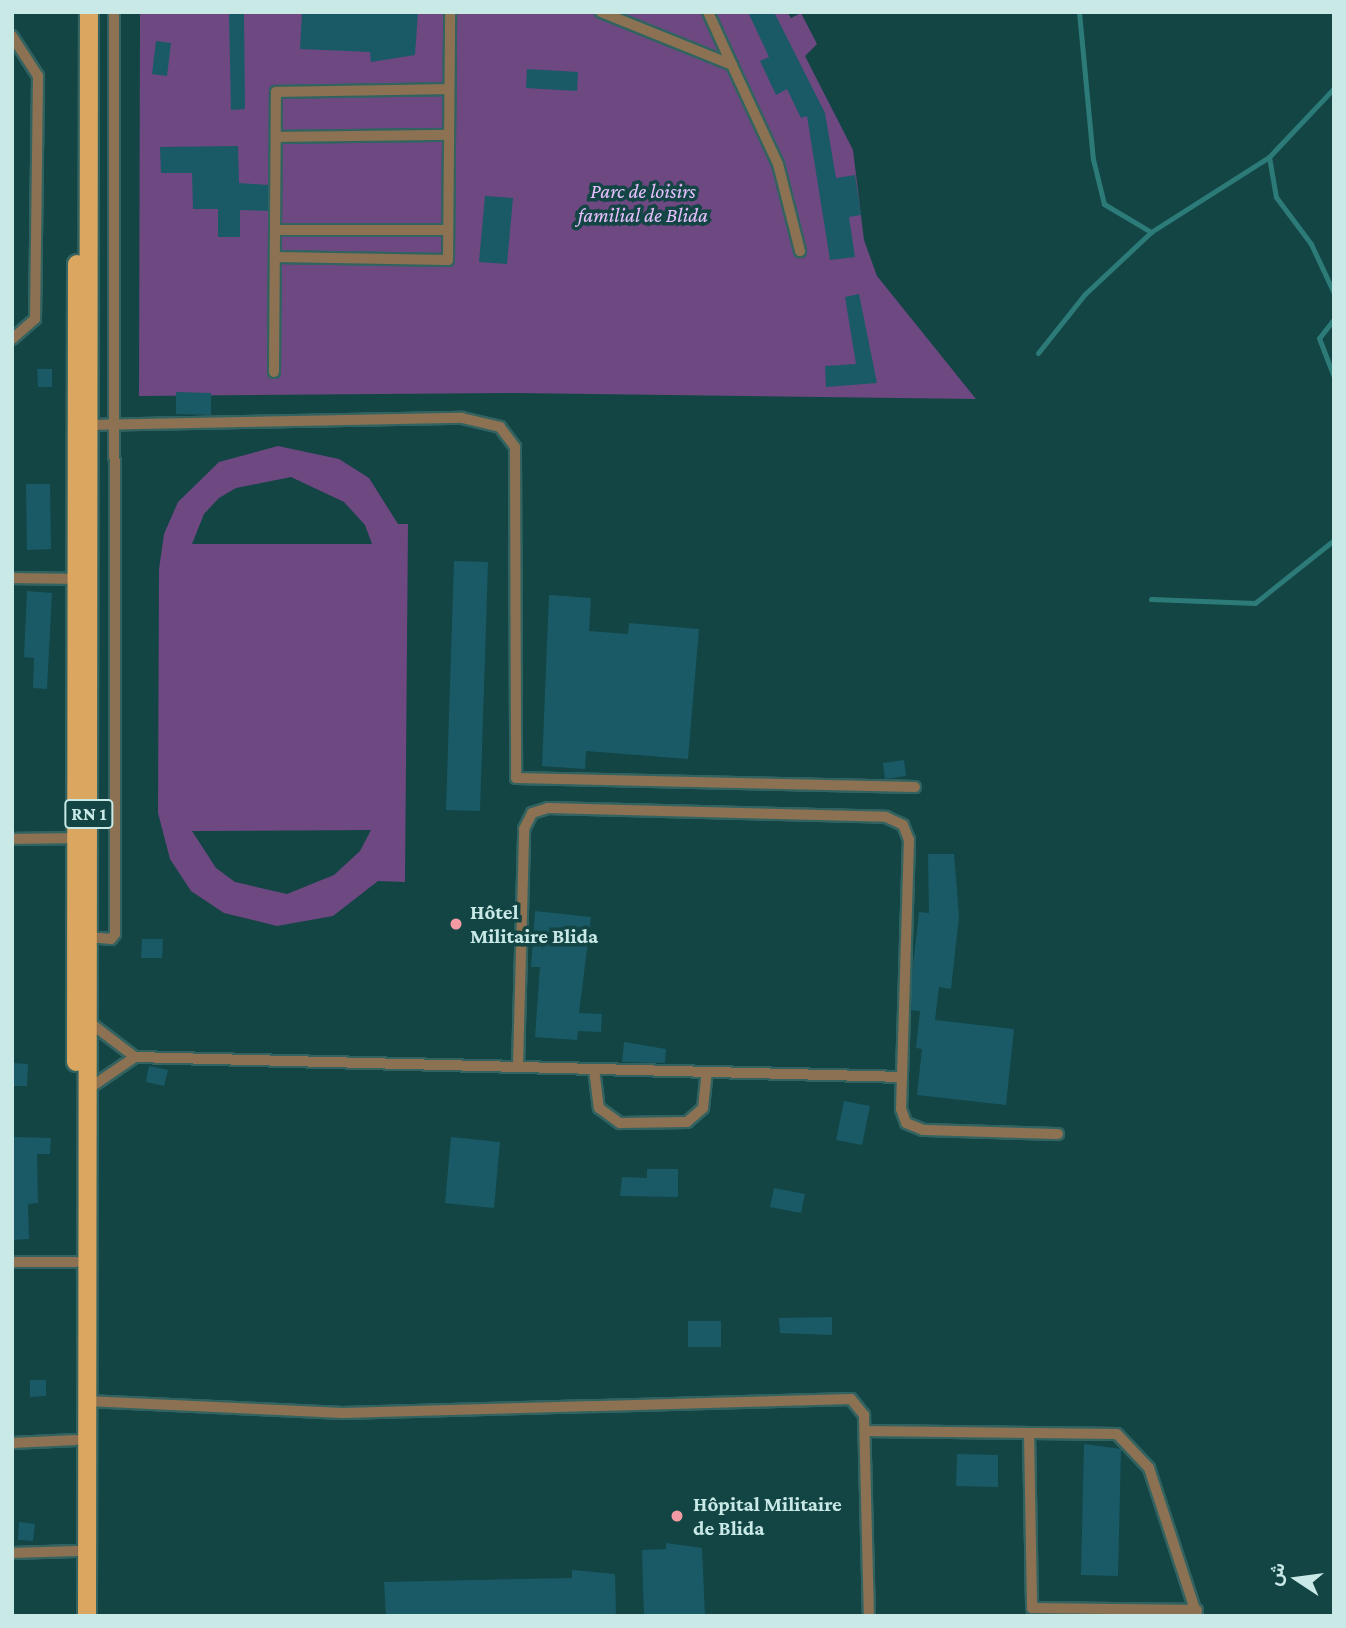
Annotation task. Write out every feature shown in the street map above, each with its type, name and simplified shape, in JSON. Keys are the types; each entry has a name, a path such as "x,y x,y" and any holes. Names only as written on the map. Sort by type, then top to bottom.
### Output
{"main road":[{"name":"RN 1","path":"76,1616 77,12"},
{"name":"RN 1","path":"87,1616 89,12"}],"lane":[{"path":"89,937 111,939 115,934 114,12"},
{"path":"276,257 448,260 450,12"},
{"path":"601,12 732,65"},
{"path":"708,12 778,164 800,251"},
{"path":"12,36 38,76 35,319 12,339"},
{"path":"274,372 276,92 449,89"},
{"path":"276,137 449,135"},
{"path":"276,230 448,230"},
{"path":"89,425 462,418 500,427 515,447 516,778 915,787"},
{"path":"12,578 77,579"},
{"path":"518,1066 527,821 548,808 886,817 903,825 909,841 901,1109 912,1128 1058,1134"},
{"path":"12,839 76,838"},
{"path":"89,1022 135,1057"},
{"path":"88,1089 135,1057 902,1077"},
{"path":"594,1069 599,1108 610,1120 631,1123 677,1124 696,1117 703,1108 707,1072"},
{"path":"12,1262 76,1262"},
{"path":"88,1401 343,1413 851,1399 864,1415 869,1616"},
{"path":"865,1432 1029,1433 1117,1434 1134,1447 1149,1468 1197,1613 1032,1608 1029,1433"},
{"path":"12,1443 76,1440"},
{"path":"12,1553 76,1551"}],"green space":[{"name":"Parc de loisirs familial de Blida","path":"140,12 787,12 791,18 801,13 817,44 805,56 853,150 864,240 877,276 976,399 514,393 139,396"},
{"path":"278,446 339,459 369,478 398,524 408,524 405,882 378,881 333,916 277,926 224,913 191,891 170,859 158,813 159,569 164,534 178,502 219,462","holes":["291,477 344,502 365,525 372,544 192,544 204,514 219,498 236,488","371,830 360,851 334,875 287,894 235,882 216,868 192,831"]}],"building":[{"path":"229,12 244,12 245,109 231,110"},
{"path":"302,12 418,12 415,55 371,62 370,52 300,49"},
{"path":"748,12 774,12 825,113 836,178 855,175 861,215 849,217 855,257 830,260 807,116 801,118 787,89 776,95 760,61 769,57"},
{"path":"156,41 171,43 167,76 152,74"},
{"path":"527,69 578,72 577,91 526,88"},
{"path":"238,146 239,183 268,185 268,211 240,210 240,237 218,237 218,209 193,209 192,173 161,173 160,147"},
{"path":"485,196 513,198 507,264 479,262"},
{"path":"859,294 877,383 826,387 825,366 856,364 845,297"},
{"path":"37,369 52,369 52,387 38,387"},
{"path":"176,392 211,393 211,415 176,414"},
{"path":"26,484 50,484 51,549 27,550"},
{"path":"454,561 488,562 480,811 446,810"},
{"path":"27,591 52,593 47,689 33,688 34,658 24,657"},
{"path":"549,595 591,598 589,631 628,634 629,623 699,629 688,759 586,751 585,769 542,766"},
{"path":"904,760 906,776 885,779 883,763"},
{"path":"928,854 954,854 959,916 951,989 939,987 935,1020 1014,1029 1006,1105 917,1095 922,1049 916,1048 920,1011 911,1010 912,974 919,912 929,913"},
{"path":"535,911 591,917 579,1013 602,1014 601,1032 578,1031 577,1040 535,1037 540,967 531,967"},
{"path":"142,939 163,939 162,958 141,958"},
{"path":"624,1042 666,1049 665,1063 622,1062"},
{"path":"12,1063 28,1064 27,1086 12,1086"},
{"path":"149,1066 168,1070 164,1086 146,1082"},
{"path":"844,1101 870,1106 862,1145 836,1140"},
{"path":"12,1137 51,1138 50,1154 37,1154 38,1203 28,1204 29,1239 12,1240"},
{"path":"451,1137 500,1142 494,1208 445,1203"},
{"path":"647,1169 678,1169 678,1197 620,1196 622,1177 647,1178"},
{"path":"774,1188 805,1194 801,1213 770,1207"},
{"path":"832,1317 832,1335 780,1333 779,1318"},
{"path":"688,1321 721,1321 721,1347 688,1347"},
{"path":"30,1380 46,1380 46,1396 30,1397"},
{"path":"1084,1444 1121,1449 1118,1576 1081,1575"},
{"path":"957,1454 998,1455 998,1487 956,1486"},
{"path":"19,1522 35,1524 33,1541 18,1540"},
{"path":"666,1543 702,1548 705,1616 644,1616 642,1550 666,1549"},
{"path":"572,1570 615,1574 616,1616 386,1616 384,1582 572,1578"}],"waterway":[{"path":"1079,12 1093,159 1104,204 1151,232"},
{"path":"1038,353 1085,294 1151,232 1269,157 1334,88"},
{"path":"1269,157 1276,197 1311,244 1334,293"},
{"path":"1334,319 1319,338 1334,377"},
{"path":"1151,599 1255,603 1334,540"}],"place":[{"name":"Hôtel Militaire Blida","path":"456,924"},
{"name":"Hôpital Militaire de Blida","path":"677,1516"}]}
